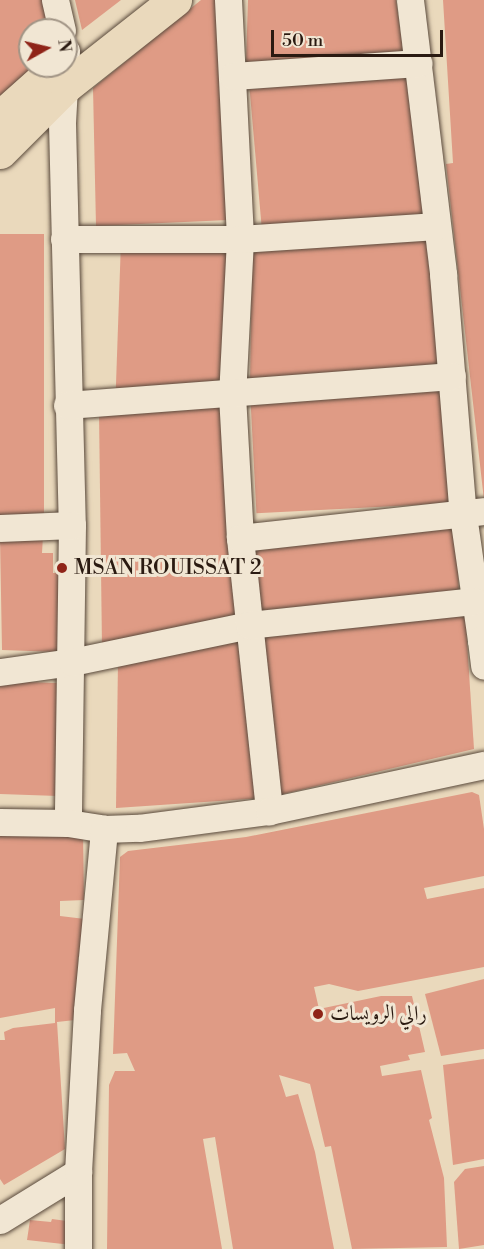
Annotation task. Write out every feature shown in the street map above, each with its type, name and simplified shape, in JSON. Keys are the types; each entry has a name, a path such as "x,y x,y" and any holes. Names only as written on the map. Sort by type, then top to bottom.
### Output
{"main road":[{"path":"78,48 142,0"},
{"path":"78,51 175,0"},
{"path":"0,117 42,78"},
{"path":"0,152 50,78"}],"street":[{"path":"55,0 58,18"},
{"path":"228,0 240,239 232,395 240,538 269,811"},
{"path":"410,0 419,63 452,376 473,513 474,600 483,649"},
{"path":"233,76 419,63"},
{"path":"63,78 62,123 67,405 72,525 72,662 68,823"},
{"path":"64,239 240,239 437,226"},
{"path":"67,405 232,395 452,376"},
{"path":"240,538 473,513"},
{"path":"0,528 72,525"},
{"path":"0,672 72,662 249,625 474,600"},
{"path":"0,822 68,823 104,830 269,811 484,765"},
{"path":"78,1249 78,1172 104,830"},
{"path":"0,1220 78,1172"}],"building":[{"path":"0,0 51,0 55,18 18,18 18,78 24,78 0,100"},
{"path":"75,0 121,0 82,30"},
{"path":"201,0 225,0 228,220 96,226 93,88"},
{"path":"248,0 396,0 404,55 246,62"},
{"path":"443,0 484,0 484,500 446,164 453,163"},
{"path":"412,75 425,218 262,233 250,89"},
{"path":"0,234 44,234 44,515 0,515"},
{"path":"429,239 447,370 250,385 252,243"},
{"path":"121,241 230,245 225,392 116,388"},
{"path":"451,385 457,503 256,513 250,396"},
{"path":"231,402 239,615 102,647 99,412"},
{"path":"456,518 459,596 261,617 255,549"},
{"path":"43,536 42,553 53,553 53,573 58,573 60,652 2,650 0,537"},
{"path":"465,611 474,749 279,795 259,635"},
{"path":"242,638 263,798 116,808 118,661"},
{"path":"0,681 62,683 58,796 0,794"},
{"path":"472,792 479,795 484,829 484,876 424,888 427,899 484,888 484,967 358,991 329,984 314,987 319,1009 381,996 412,996 425,1052 408,1055 410,1060 380,1066 382,1076 421,1070 432,1118 429,1120 444,1178 447,1247 352,1249 331,1146 325,1147 310,1084 279,1075 286,1097 298,1094 315,1152 334,1249 233,1249 215,1137 203,1139 222,1249 107,1249 109,1085 115,1071 135,1071 127,1053 113,1054 120,857 128,851 246,837"},
{"path":"83,832 84,900 60,901 60,916 85,919 86,957 78,957 84,1019 57,1022 65,1149 4,1185 0,1179 0,1040 5,1040 4,1032 13,1028 55,1023 55,1008 0,1018 0,836"},
{"path":"484,979 484,1049 441,1056 425,994"},
{"path":"484,1059 484,1159 453,1165 443,1065"},
{"path":"484,1166 484,1245 459,1249 454,1182 465,1169"},
{"path":"52,1219 74,1222 72,1245 27,1240 30,1220 51,1222"}],"place":[{"name":"MSAN ROUISSAT 2","path":"62,568"},
{"name":"رالي الرويسات","path":"318,1014"}]}
